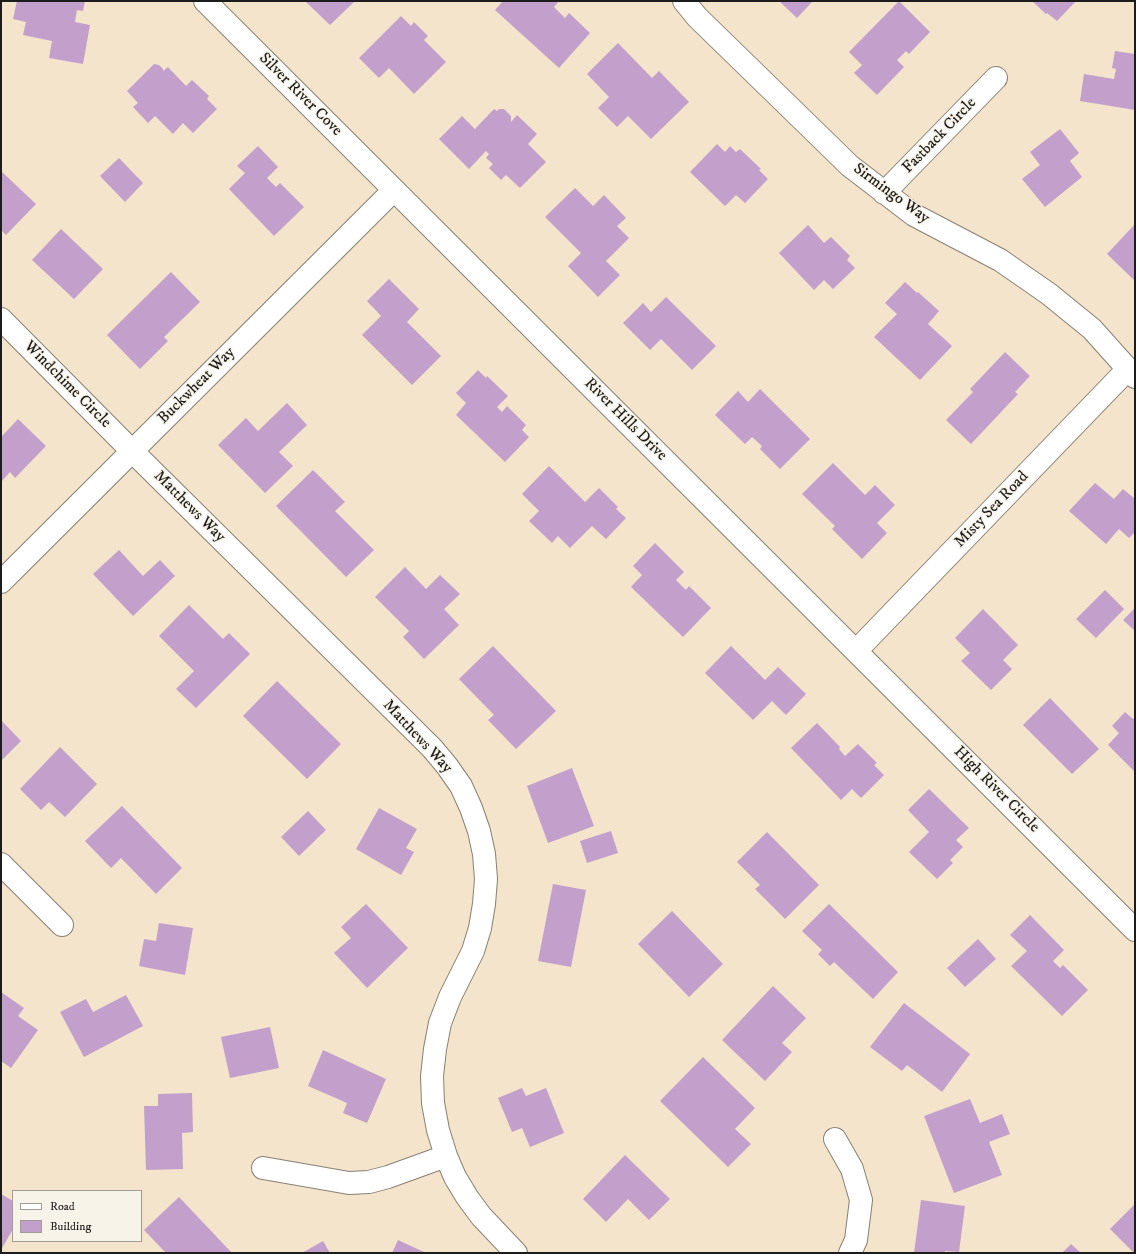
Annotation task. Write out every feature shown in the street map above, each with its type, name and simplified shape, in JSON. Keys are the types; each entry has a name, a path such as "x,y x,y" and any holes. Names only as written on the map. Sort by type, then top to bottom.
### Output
{"street":[{"name":"Silver River Cove","path":"205,1 394,190"},
{"name":"Sirmingo Way","path":"684,1 697,17 850,166 914,215 1000,260 1049,294 1092,330 1132,373"},
{"name":"Fastback Circle","path":"884,193 996,78"},
{"name":"Buckwheat Way","path":"1,582 394,190"},
{"name":"River Hills Drive","path":"394,190 856,651"},
{"name":"Windchime Circle","path":"1,319 132,451"},
{"name":"Misty Sea Road","path":"856,651 1132,373"},
{"name":"Matthews Way","path":"132,451 432,748 461,786 479,831 484,854 486,879 484,904 480,928 473,951 450,997 440,1023 432,1076 433,1103 438,1130 446,1156 455,1177 467,1198 481,1216 516,1253"},
{"name":"High River Circle","path":"856,651 1135,930"},
{"path":"1,864 62,925"},
{"path":"835,1139 852,1169 861,1200 856,1240 850,1253"},
{"path":"263,1168 349,1183 369,1182 388,1177 446,1156"}],"building":[{"path":"17,1 85,1 83,11 77,10 75,22 90,25 83,64 49,58 52,41 23,35 26,22 13,19"},
{"path":"305,1 353,1 354,2 330,25"},
{"path":"503,1 559,1 554,7 565,18 569,13 590,33 559,68 495,10"},
{"path":"779,1 813,1 797,18"},
{"path":"899,1 930,32 909,54 906,51 897,60 904,67 877,95 854,73 862,65 849,52"},
{"path":"1032,1 1076,1 1057,21 1047,13 1046,14"},
{"path":"401,16 411,26 414,22 428,36 424,40 446,62 414,94 389,68 379,78 359,58"},
{"path":"618,43 652,78 659,71 689,102 651,139 628,116 617,127 598,108 609,97 587,74"},
{"path":"1115,51 1135,54 1135,110 1080,101 1084,74 1114,79 1116,69 1112,68"},
{"path":"154,64 159,65 163,71 168,67 186,86 192,80 209,96 207,99 217,109 193,133 183,123 173,134 155,116 148,123 133,107 138,103 127,91"},
{"path":"494,109 497,111 499,109 504,109 511,116 511,122 517,115 537,134 528,144 546,162 520,188 506,175 501,180 489,168 493,164 486,158 489,154 486,151 469,169 439,139 462,116 475,129"},
{"path":"1060,129 1079,153 1070,161 1082,177 1045,207 1022,179 1040,165 1030,152"},
{"path":"717,144 725,152 730,146 736,152 740,149 761,169 759,170 768,179 745,203 736,195 725,206 690,172"},
{"path":"258,146 278,167 267,178 276,187 280,183 304,207 274,236 229,189 245,173 237,166"},
{"path":"119,158 143,183 125,202 100,176"},
{"path":"1,171 36,204 6,235 1,230"},
{"path":"575,188 593,206 604,195 626,218 617,226 629,238 606,261 620,275 598,297 568,266 581,253 545,217"},
{"path":"1135,224 1135,281 1107,254"},
{"path":"808,225 824,243 831,237 850,256 847,260 855,268 833,289 824,280 814,290 779,253"},
{"path":"61,229 103,269 74,299 32,260"},
{"path":"171,272 200,302 164,337 168,341 140,369 107,335"},
{"path":"389,279 419,309 407,322 441,356 412,385 362,335 381,316 367,301"},
{"path":"905,282 939,311 928,324 952,346 920,380 874,337 897,314 885,303"},
{"path":"666,297 716,346 692,370 661,339 650,350 623,323 643,303 651,312"},
{"path":"1005,352 1030,376 1015,392 1018,394 971,444 946,420 973,392 970,389"},
{"path":"478,370 486,378 487,376 508,396 497,407 502,412 507,406 526,425 522,430 529,437 505,462 456,415 466,403 456,393"},
{"path":"760,389 810,439 780,469 760,449 762,446 752,437 745,444 715,415 738,391 748,402"},
{"path":"287,403 307,425 279,452 293,466 265,493 218,445 246,418 258,431"},
{"path":"18,419 46,446 15,478 10,472 1,482 1,437"},
{"path":"833,463 865,495 875,485 895,505 877,523 887,533 862,559 832,529 835,526 802,494"},
{"path":"549,466 585,502 599,488 618,507 616,509 626,518 606,539 592,526 570,548 558,536 552,543 529,521 539,511 522,494"},
{"path":"313,470 345,502 335,511 374,550 346,577 276,506"},
{"path":"1095,483 1114,499 1123,489 1135,499 1135,532 1129,538 1119,529 1106,544 1069,511"},
{"path":"655,543 684,572 676,580 686,590 689,586 711,608 683,637 631,587 642,575 633,566"},
{"path":"119,550 143,576 160,560 175,576 133,616 93,574"},
{"path":"405,567 426,589 440,575 460,594 444,609 459,625 424,659 403,637 409,631 375,597"},
{"path":"1105,590 1124,609 1096,638 1076,619"},
{"path":"189,605 223,639 229,633 250,654 196,708 176,689 194,671 159,636"},
{"path":"1135,608 1135,631 1123,620"},
{"path":"983,609 1018,645 1003,660 1012,669 991,690 961,661 970,653 955,638"},
{"path":"493,646 556,711 516,749 488,720 494,715 459,679"},
{"path":"731,646 765,680 778,667 806,694 786,715 772,701 753,720 705,673"},
{"path":"277,681 341,744 307,779 243,716"},
{"path":"1050,698 1099,749 1072,774 1023,725"},
{"path":"1125,712 1133,719 1135,717 1134,771 1108,745 1119,733 1112,726"},
{"path":"1,720 21,741 1,761"},
{"path":"817,723 840,747 839,749 845,756 858,744 877,763 874,765 884,775 861,798 852,789 841,800 791,748"},
{"path":"60,747 97,784 65,817 49,802 41,810 20,789"},
{"path":"572,768 594,826 548,843 527,786"},
{"path":"929,789 969,828 956,840 963,847 950,860 953,863 937,879 909,852 929,832 908,810"},
{"path":"122,806 182,868 156,894 121,858 111,868 85,841"},
{"path":"379,808 417,829 406,848 414,852 401,875 356,849"},
{"path":"308,811 326,830 299,856 281,837"},
{"path":"611,831 618,853 587,863 580,841"},
{"path":"767,832 819,885 785,919 755,889 760,885 737,862"},
{"path":"553,884 586,890 571,967 538,961"},
{"path":"366,904 408,948 367,988 334,953 351,938 341,927"},
{"path":"829,904 898,972 873,999 834,962 830,966 818,954 822,950 802,931"},
{"path":"672,911 723,964 689,997 638,944"},
{"path":"1030,915 1064,950 1053,961 1060,968 1063,965 1088,990 1062,1016 1011,966 1027,951 1010,935"},
{"path":"159,923 193,928 185,975 139,966 144,939 156,941"},
{"path":"978,939 996,959 965,987 947,968"},
{"path":"773,986 806,1018 782,1043 792,1052 765,1081 722,1040"},
{"path":"1,992 24,1008 18,1016 38,1030 11,1068 1,1061"},
{"path":"126,995 143,1026 84,1057 60,1012 86,999 93,1012"},
{"path":"904,1003 970,1054 942,1092 907,1065 902,1071 870,1047"},
{"path":"270,1027 279,1068 230,1078 221,1037"},
{"path":"323,1050 386,1079 367,1123 343,1113 347,1103 308,1086"},
{"path":"703,1057 755,1108 735,1129 751,1144 728,1167 660,1101"},
{"path":"522,1088 526,1096 546,1088 564,1133 530,1147 522,1128 512,1132 498,1098"},
{"path":"192,1093 193,1132 182,1133 183,1169 146,1170 144,1106 158,1106 158,1094"},
{"path":"970,1099 980,1123 1002,1114 1010,1134 989,1142 1002,1175 954,1193 924,1116"},
{"path":"625,1155 670,1199 649,1220 628,1199 606,1222 583,1199"},
{"path":"1,1194 12,1200 12,1231 1,1250"},
{"path":"179,1197 232,1253 166,1253 144,1230"},
{"path":"921,1200 965,1206 959,1252 945,1251 945,1253 914,1253"},
{"path":"1135,1204 1135,1253 1134,1253 1110,1229"},
{"path":"398,1240 426,1253 392,1253"},
{"path":"323,1241 330,1253 302,1253"},
{"path":"1071,1244 1081,1253 1062,1253"}]}
